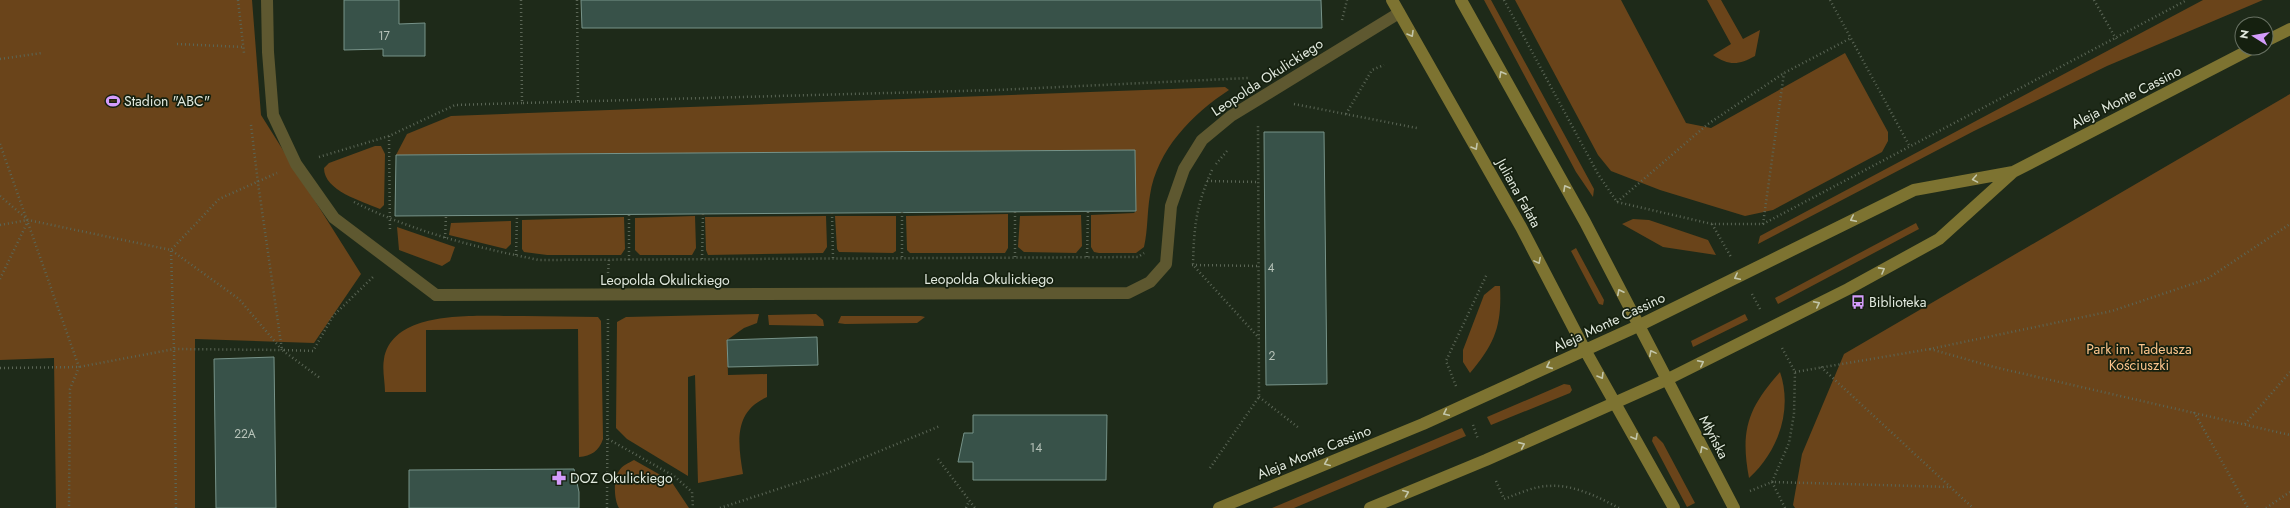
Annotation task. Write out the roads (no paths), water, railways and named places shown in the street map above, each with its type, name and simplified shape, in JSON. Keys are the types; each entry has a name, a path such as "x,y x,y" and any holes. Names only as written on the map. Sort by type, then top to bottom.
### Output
{"street":[{"name":"Leopolda Okulickiego","path":"267,0 268,52 273,115 296,164 334,218 436,295 1128,294 1150,282 1166,264 1171,206 1184,169 1202,140 1232,116 1399,13"},
{"name":"Juliana Fałata","path":"1392,0 1521,226 1585,350 1616,403"},
{"path":"1460,0 1585,222 1666,380"},
{"path":"2274,37 2290,29"},
{"name":"Aleja Monte Cassino","path":"1370,508 1486,460 1616,403 1666,380 1848,289 1939,239 2013,172 2238,56"},
{"name":"Aleja Monte Cassino","path":"1219,508 1423,424 1638,326 1914,190 2013,172"},
{"name":"Młyńska","path":"1666,380 1732,504"},
{"path":"1616,403 1674,508"}],"place":[{"name":"Stadion \"ABC\"","path":"113,101"},
{"name":"Biblioteka","path":"1858,302"},
{"name":"DOZ Okulickiego","path":"559,478"}],"park label":[{"name":"Park im. Tadeusza Kościuszki","path":"2139,358"}]}
